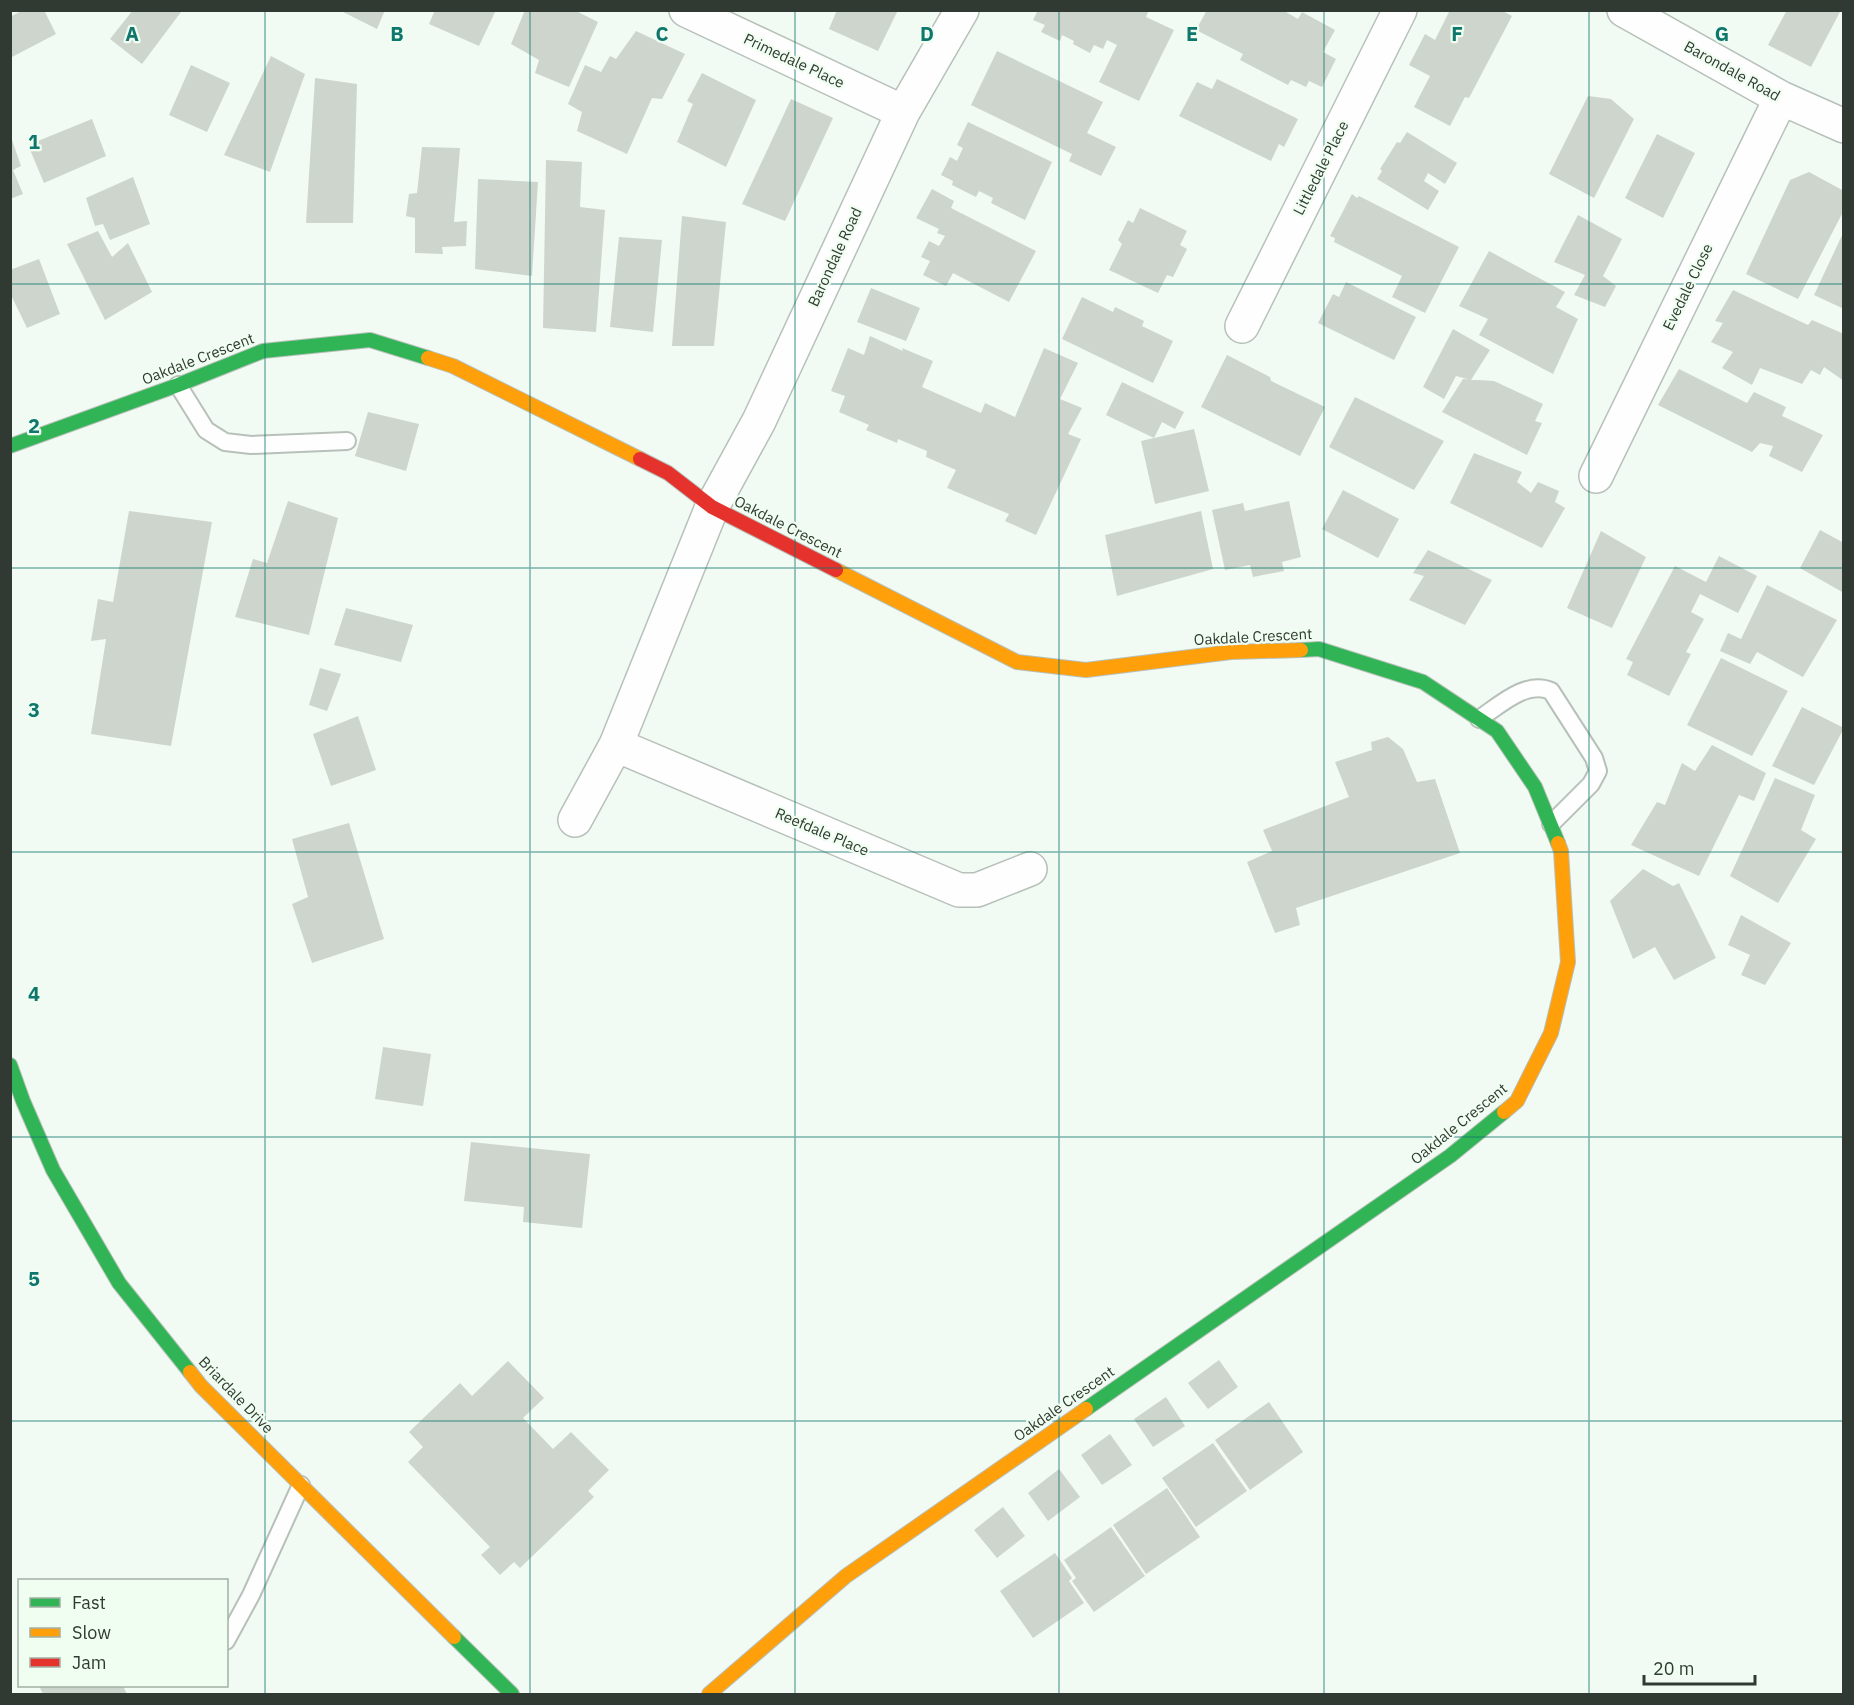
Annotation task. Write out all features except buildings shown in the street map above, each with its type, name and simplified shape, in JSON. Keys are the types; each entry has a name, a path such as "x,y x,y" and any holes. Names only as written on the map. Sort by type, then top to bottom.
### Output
{"street":[{"name":"Primedale Place","path":"686,10 903,112"},
{"name":"Barondale Road","path":"712,507 759,421 903,112 962,10"},
{"name":"Littledale Place","path":"1242,326 1400,10"},
{"name":"Barondale Road","path":"1624,10 1781,99 1844,126"},
{"name":"Evedale Close","path":"1596,476 1781,99"},
{"name":"Oakdale Crescent","path":"10,446 178,385 263,351 370,340 453,366 668,473 712,507 1017,662 1086,670 1231,652 1319,649 1423,682 1497,731 1535,787 1562,851 1568,962 1551,1033 1517,1101 1450,1156 846,1576 709,1695"},
{"path":"575,820 616,745 712,507"},
{"name":"Reefdale Place","path":"616,745 959,890 977,890 1030,869"},
{"name":"Briardale Drive","path":"10,1065 53,1170 119,1284 201,1386 512,1695"}],"lane":[{"path":"178,385 206,430 225,442 251,445 347,441"},
{"path":"1479,719 1525,689 1540,686 1551,691 1594,758 1598,771 1591,784 1551,824"},
{"path":"228,1637 251,1595 301,1485"}],"traffic: fast":[{"path":"10,446 178,385 263,351 370,340 428,358"},
{"path":"1301,650 1319,649 1423,682 1497,731 1535,787 1558,843"},
{"path":"10,1065 53,1170 119,1283 190,1372"},
{"path":"1086,1409 1450,1156 1504,1112"},
{"path":"454,1637 512,1694"}],"traffic: slow":[{"path":"428,358 453,366 640,459"},
{"path":"836,570 1017,662 1086,670 1231,652 1301,650"},
{"path":"1504,1112 1517,1101 1551,1033 1568,962 1561,851 1558,843"},
{"path":"190,1372 201,1386 454,1637"},
{"path":"709,1694 846,1576 1086,1409"}],"traffic: jam":[{"path":"640,459 668,473 712,507 836,570"}]}
